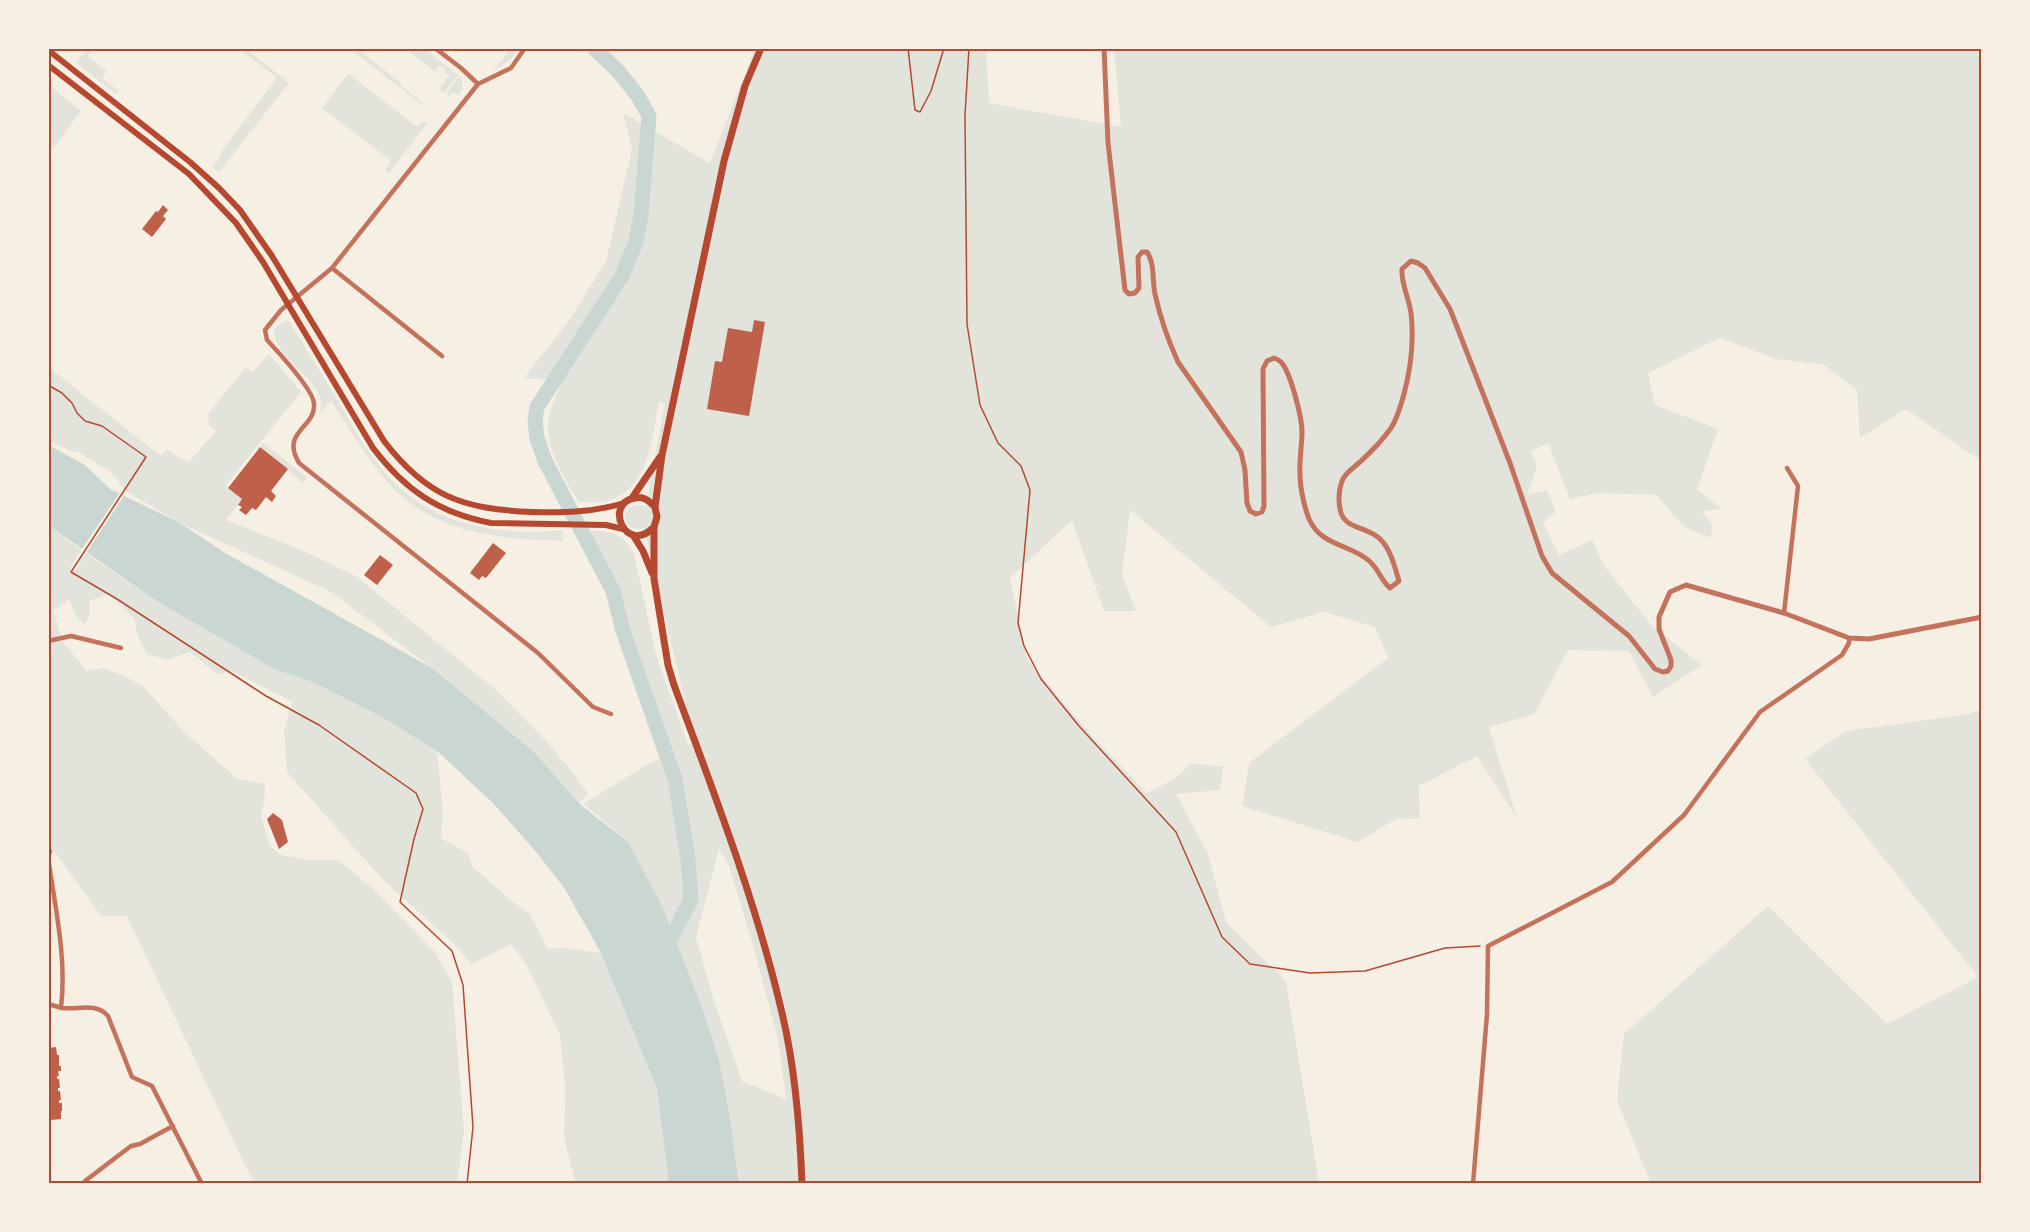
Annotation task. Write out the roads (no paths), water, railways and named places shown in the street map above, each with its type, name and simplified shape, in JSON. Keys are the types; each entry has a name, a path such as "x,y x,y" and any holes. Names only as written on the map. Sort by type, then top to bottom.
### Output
{"main road":[{"path":"48,50 190,162 224,193 252,225 373,448 407,486 440,507 476,520 491,523 606,525 641,536 649,533 657,520 655,507 662,455 724,161 745,86 761,48"},
{"path":"48,65 189,174 236,222 292,300 384,441 395,456 418,477 446,495 495,510 588,511 640,497 649,500 655,507"},
{"path":"623,529 619,520 620,510 662,455"},
{"path":"654,527 654,579 671,675 724,818 782,1013 790,1060 802,1184"},
{"path":"633,535 643,551 654,579"}],"street":[{"path":"435,48 478,84"},
{"path":"525,48 511,68 478,84 332,268 279,311 265,330 267,340 310,392 315,402 314,412 294,437 294,454 299,462 538,653 593,707 611,714"},
{"path":"1104,48 1108,143 1125,290 1129,294 1136,292 1139,288 1138,257 1142,252 1148,252 1151,258 1155,294 1170,345 1178,362 1241,452 1250,511 1256,514 1262,512 1264,506 1263,369 1267,361 1274,358 1281,361 1297,402 1302,432 1299,472 1309,519 1317,531 1333,544 1365,557 1371,562 1384,584 1390,588 1399,581 1382,540 1351,525 1341,516 1340,488 1344,476 1379,445 1393,426 1404,394 1411,364 1412,337 1411,312 1401,278 1402,269 1411,261 1425,268 1450,309 1510,463 1542,556 1552,573 1629,636 1655,669 1664,672 1668,671 1671,666 1671,660 1659,629 1659,617 1670,592 1686,585 1784,613 1850,638 1869,639 1982,617"},
{"path":"332,268 442,356"},
{"path":"1784,613 1798,486 1787,468"},
{"path":"48,641 71,636 121,648"},
{"path":"1473,1184 1487,1014 1488,946 1612,882 1684,815 1760,712 1842,655 1850,638"},
{"path":"48,847 62,953 61,1008"},
{"path":"48,1004 61,1008 103,1010 108,1016 132,1077 152,1086 202,1184"},
{"path":"83,1183 131,1146 141,1144 173,1126"}],"waterway":[{"path":"594,48 618,71 638,96 649,116 641,215 636,242 622,276 537,407 535,421 537,438 545,461 613,591 623,631 675,779 688,859 691,899 665,950"}]}
